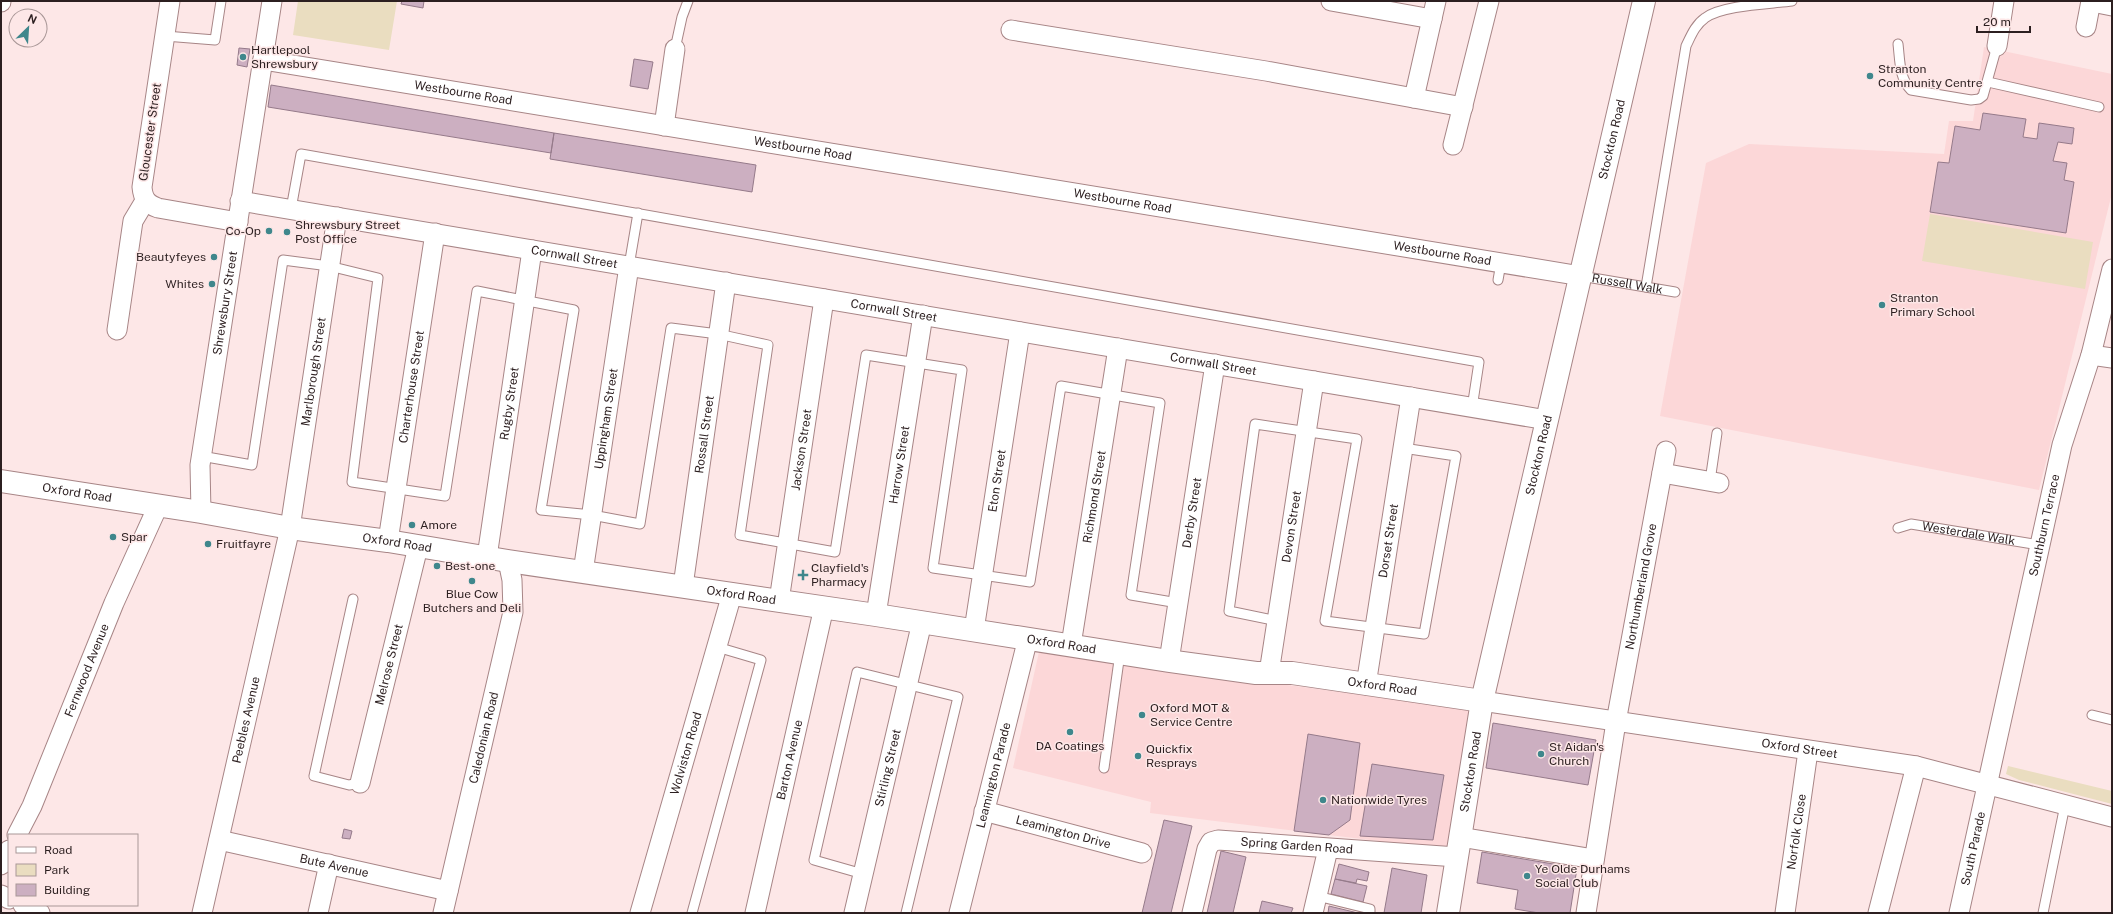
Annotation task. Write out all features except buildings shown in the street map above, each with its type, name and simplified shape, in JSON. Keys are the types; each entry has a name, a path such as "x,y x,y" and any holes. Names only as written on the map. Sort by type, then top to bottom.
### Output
{"street":[{"name":"Gloucester Street","path":"145,201 142,187 170,1"},
{"name":"Shrewsbury Street","path":"201,512 201,456 272,1"},
{"path":"1331,1 1434,10 1414,98"},
{"path":"1453,146 1488,1"},
{"name":"Stockton Road","path":"1448,913 1482,701 1644,1"},
{"path":"1997,46 2004,1"},
{"path":"2086,27 2091,1 2112,6"},
{"path":"1011,30 1266,71 1463,107"},
{"path":"664,126 674,49"},
{"name":"Westbourne Road","path":"263,60 664,126 1500,272 1581,276"},
{"name":"Cornwall Street","path":"240,200 1547,420"},
{"path":"117,330 133,221 145,201 158,208 238,222"},
{"name":"Marlborough Street","path":"290,528 337,217"},
{"name":"Charterhouse Street","path":"388,541 435,233"},
{"name":"Rugby Street","path":"487,557 532,250"},
{"name":"Uppingham Street","path":"583,572 629,266"},
{"name":"Southburn Terrace","path":"1987,784 2062,445 2091,355 2112,269"},
{"name":"Rossall Street","path":"683,586 726,282"},
{"name":"Jackson Street","path":"779,601 824,299"},
{"name":"Harrow Street","path":"876,615 923,315"},
{"name":"Eton Street","path":"974,630 1020,332"},
{"name":"Richmond Street","path":"1071,645 1118,348"},
{"path":"2091,355 2112,358"},
{"name":"Derby Street","path":"1169,661 1215,364"},
{"name":"Devon Street","path":"1269,673 1314,381"},
{"name":"Dorset Street","path":"1366,685 1411,397"},
{"name":"Northumberland Grove","path":"1586,913 1616,722 1666,451"},
{"path":"1662,473 1714,482"},
{"name":"Oxford Road","path":"1,481 201,512 290,528 388,541 508,561 824,607 1169,661 1256,673 1292,673 1482,701"},
{"name":"Fernwood Avenue","path":"18,834 32,806 114,603 158,506"},
{"name":"Peebles Avenue","path":"202,913 290,528"},
{"name":"Melrose Street","path":"360,783 418,547"},
{"name":"Caledonian Road","path":"443,913 513,612 512,580 508,561"},
{"name":"Wolviston Road","path":"640,913 732,594"},
{"name":"Barton Avenue","path":"755,913 824,607"},
{"name":"Stirling Street","path":"854,913 922,622"},
{"name":"Leamington Parade","path":"963,912 984,811 1028,638"},
{"name":"Oxford Street","path":"1482,701 1916,766 2112,817"},
{"name":"Norfolk Close","path":"1785,913 1808,751"},
{"path":"1878,913 1916,766"},
{"name":"South Parade","path":"1959,913 1987,784"},
{"name":"Leamington Drive","path":"984,811 1142,853"},
{"name":"Bute Avenue","path":"219,840 448,891"},
{"name":"Spring Garden Road","path":"1192,913 1207,849 1211,842 1218,840 1328,849 1458,847 1594,859"},
{"path":"1315,904 1328,849"},
{"path":"1,866 8,852"},
{"path":"318,913 329,864"},
{"path":"25,906 40,913"}],"lane":[{"path":"165,36 215,40 221,1"},
{"path":"674,49 682,17 688,1"},
{"path":"1646,287 1686,46 1693,31 1703,18 1722,10 1792,1"},
{"path":"1898,44 1902,74 1905,84 1911,90 1970,100 1979,99 1983,96 1997,46"},
{"path":"1988,82 2099,107"},
{"path":"291,209 301,154 1479,362 1472,408"},
{"path":"629,266 638,213"},
{"path":"201,456 252,465 283,260 329,266 378,278 352,482 396,490 445,496 477,291 574,310 541,510 592,515 640,524 672,328 718,334 768,345 740,535 787,542 836,552 866,355 962,370 933,568 1030,582 1061,386 1160,403 1131,595 1178,603"},
{"name":"Russell Walk","path":"1581,276 1675,292"},
{"path":"1277,621 1229,611 1255,424 1306,430 1357,439 1325,621 1424,634 1456,456 1403,448"},
{"path":"1714,482 1717,433"},
{"name":"Westerdale Walk","path":"1898,528 1911,524 2039,545"},
{"path":"353,599 314,776 349,784 360,783"},
{"path":"692,913 761,660 717,647"},
{"path":"1104,768 1120,653"},
{"path":"863,874 814,860 857,672 958,697 906,913"},
{"path":"2092,716 2112,720"},
{"path":"2043,913 2066,805"},
{"path":"1315,904 1370,909 1370,913"}],"shaded area":[{"name":"Stranton Primary School","path":"1984,47 2112,74 2112,193 2039,490 1660,416 1706,163 1749,144 1944,154 1949,121 1973,121"},
{"path":"1039,652 1476,710 1452,850 1150,813 1151,802 1013,768"}],"green space":[{"path":"298,1 397,1 389,50 293,35"},
{"path":"1930,214 2093,242 2085,289 1922,261"},
{"path":"2008,766 2112,791 2112,804 2019,780 2006,774"}],"place":[{"name":"Hartlepool Shrewsbury","path":"243,57"},
{"name":"Stranton Community Centre","path":"1870,76"},
{"name":"Co-Op","path":"269,231"},
{"name":"Shrewsbury Street Post Office","path":"287,232"},
{"name":"Beautyfeyes","path":"214,257"},
{"name":"Whites","path":"212,284"},
{"name":"Stranton Primary School","path":"1882,305"},
{"name":"Amore","path":"412,525"},
{"name":"Spar","path":"113,537"},
{"name":"Fruitfayre","path":"208,544"},
{"name":"Best-one","path":"437,566"},
{"name":"Clayfield's Pharmacy","path":"803,575"},
{"name":"Blue Cow Butchers and Deli","path":"472,581"},
{"name":"Oxford MOT & Service Centre","path":"1142,715"},
{"name":"DA Coatings","path":"1070,732"},
{"name":"St Aidan's Church","path":"1541,754"},
{"name":"Quickfix Resprays","path":"1138,756"},
{"name":"Nationwide Tyres","path":"1323,800"},
{"name":"Ye Olde Durhams Social Club","path":"1527,876"}]}
